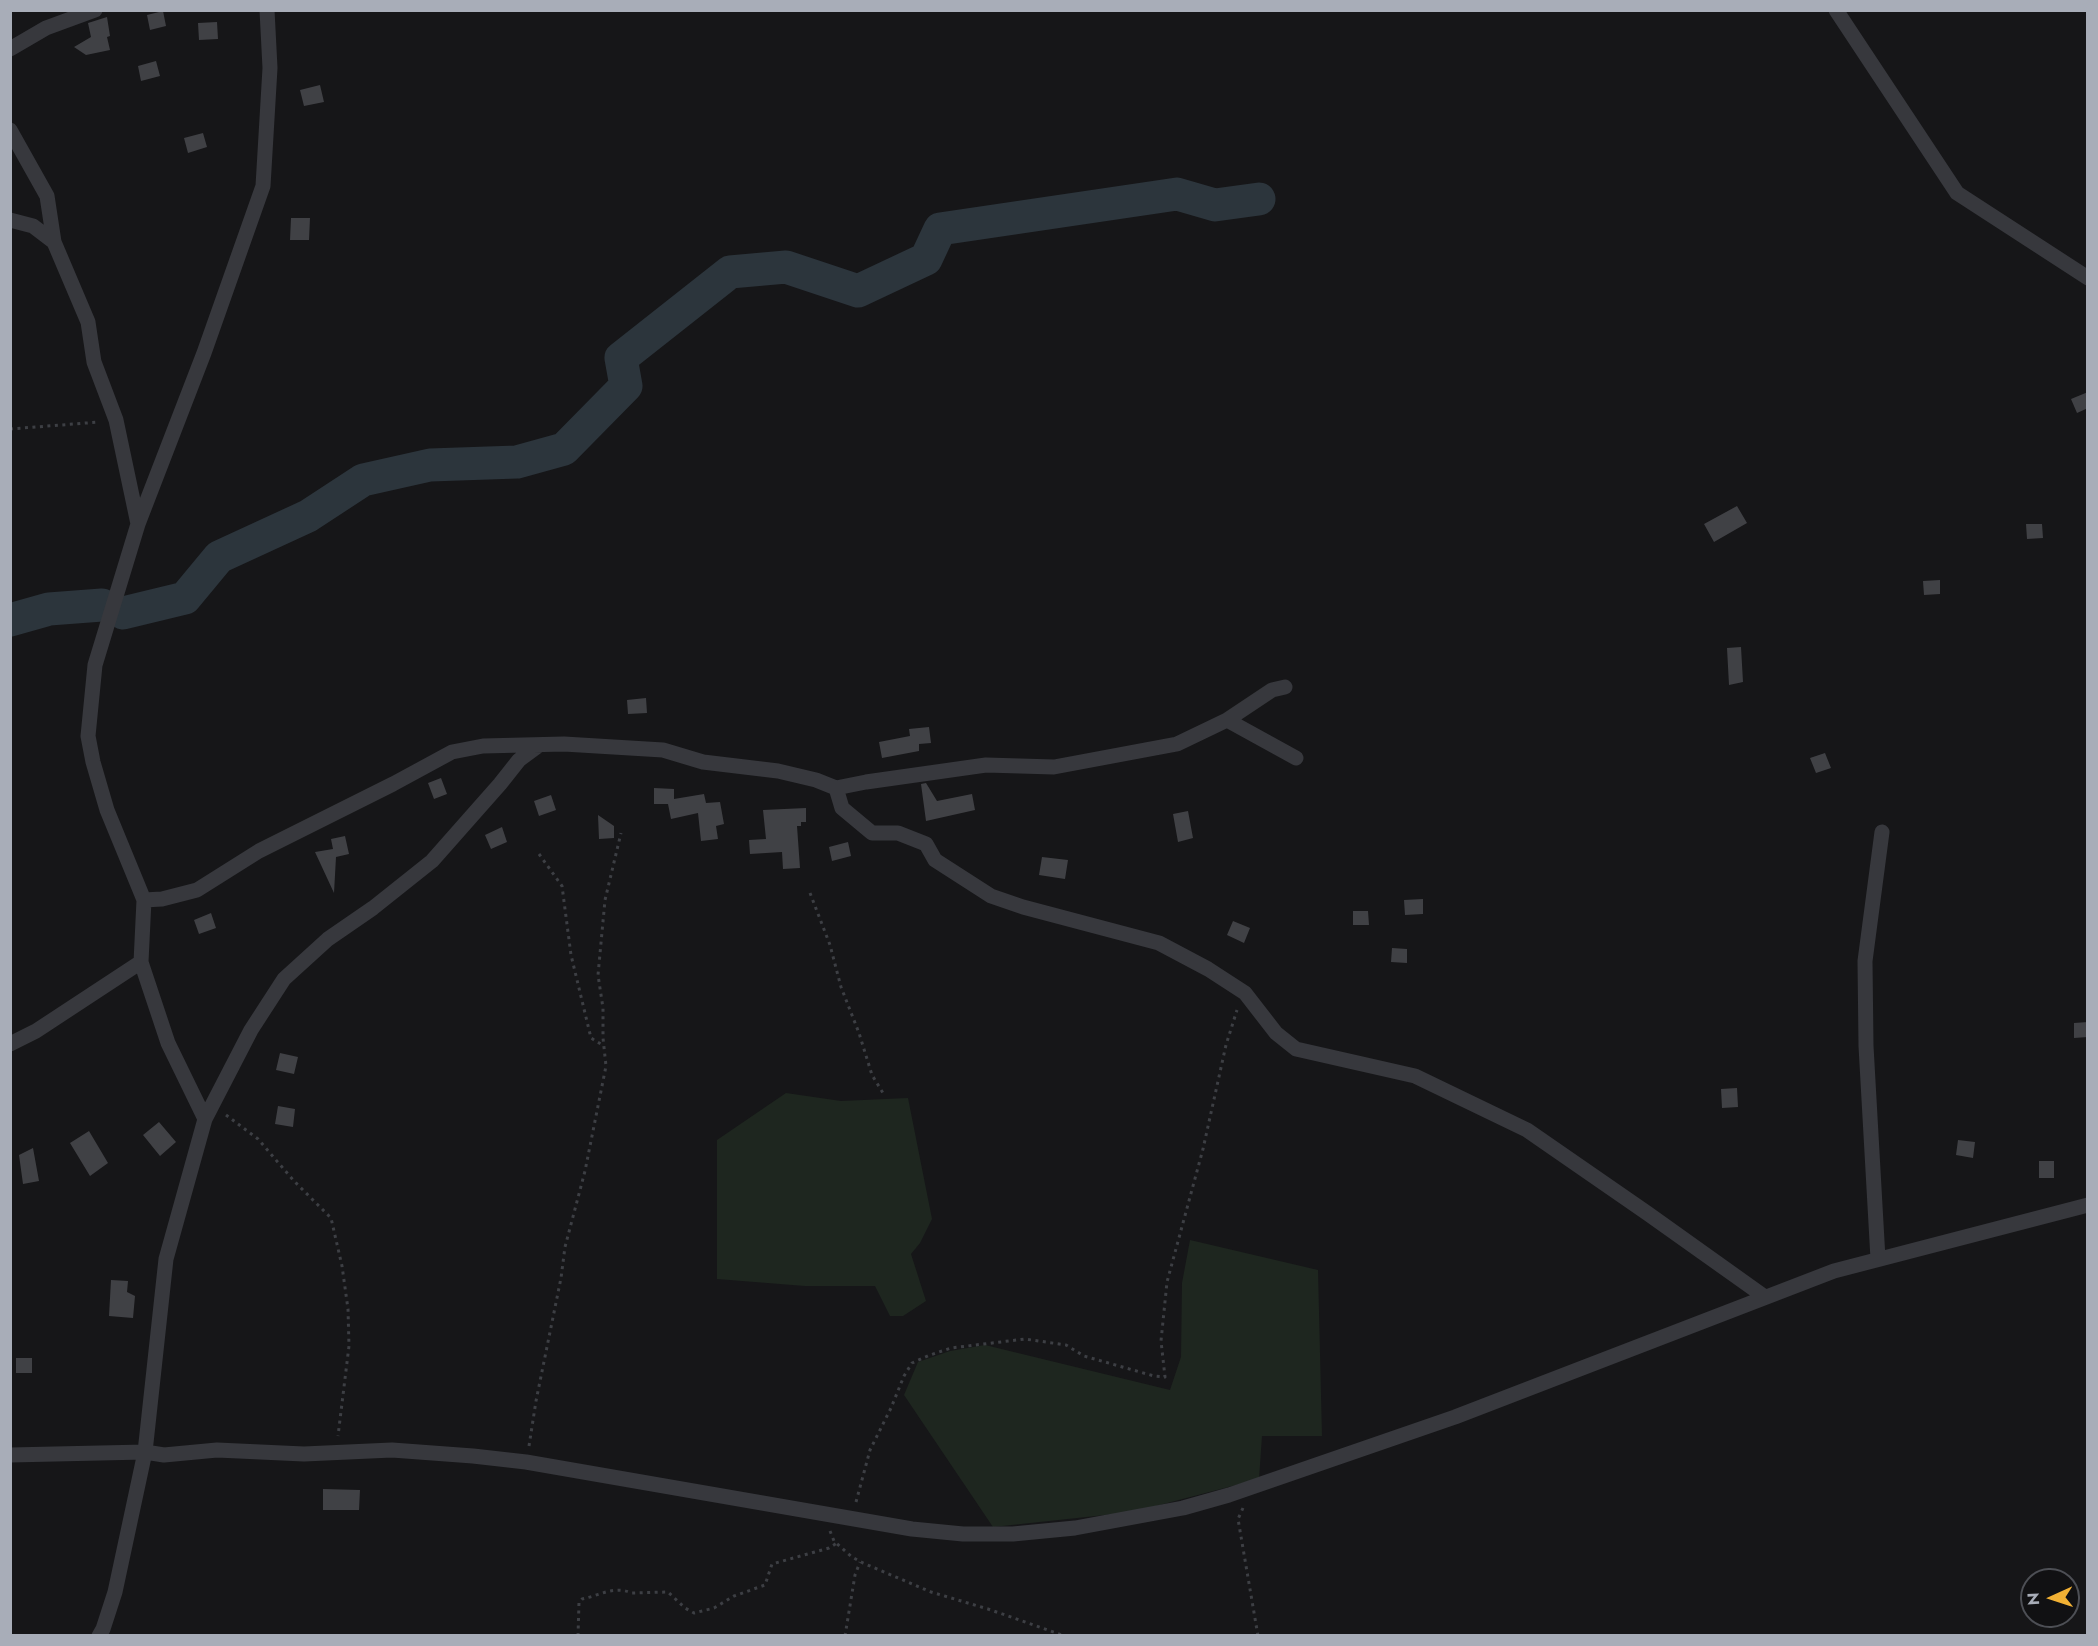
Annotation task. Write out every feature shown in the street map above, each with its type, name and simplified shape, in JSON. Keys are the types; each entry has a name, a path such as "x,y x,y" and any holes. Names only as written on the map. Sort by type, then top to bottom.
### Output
{"street":[{"path":"10,49 46,28 94,10"},
{"path":"205,1119 168,1043 141,962 144,900 106,810 88,736 95,664 138,524 204,353 263,186 270,68 267,10"},
{"path":"1836,10 1957,194 2088,278"},
{"path":"10,130 47,196 54,242 88,322 94,362 116,420 138,524"},
{"path":"10,220 33,226 54,242"},
{"path":"144,900 162,899 197,890 259,850 393,784 452,752 483,746 606,746 663,750 703,762 778,771 816,780 836,788 986,765 1054,767 1177,744 1227,720 1272,690 1285,687"},
{"path":"1227,720 1296,758"},
{"path":"99,1635 115,1592 145,1452 166,1259 205,1119 251,1030 284,979 328,939 373,908 432,861 519,760 538,746"},
{"path":"836,788 842,808 872,833 898,833 926,844 935,860 991,896 1023,907 1159,943 1208,969 1245,993 1276,1033 1296,1049 1415,1076 1527,1130 1765,1298"},
{"path":"1878,1259 1866,1046 1865,961 1882,832"},
{"path":"10,1044 36,1031 141,962"},
{"path":"10,1455 145,1452 165,1455 218,1450 266,1454 338,1453 364,1450 401,1451 526,1462 912,1529 963,1534 1013,1534 1075,1528 1183,1508 1257,1486 1455,1417 1834,1271 2088,1205"}],"path":[{"path":"10,429 116,420"},
{"path":"526,1462 565,1247 596,1123 606,1066 603,1008 598,975 605,900 621,833"},
{"path":"539,854 562,886 571,955 591,1038 604,1046"},
{"path":"810,892 830,945 841,987 872,1075 883,1093"},
{"path":"852,1518 870,1450 912,1363 951,1347 1025,1339 1056,1342 1084,1356 1165,1377 1161,1341 1167,1282 1203,1149 1234,1014 1245,993"},
{"path":"205,1119 221,1112 246,1129 258,1139 330,1218 342,1266 349,1346 338,1433 338,1453"},
{"path":"1257,1486 1244,1504 1238,1519 1258,1635"},
{"path":"820,1512 837,1543 860,1562 930,1592 1065,1635"},
{"path":"578,1635 579,1602 582,1599 613,1590 625,1590 630,1593 668,1592 694,1613 714,1608 734,1596 765,1586 772,1564 829,1548 837,1543"},
{"path":"845,1635 853,1585 860,1562"}],"shaded area":[{"path":"786,1093 841,1101 908,1098 932,1219 920,1243 911,1254 926,1301 903,1316 890,1316 875,1286 805,1286 717,1279 717,1140"},
{"path":"1190,1240 1318,1270 1322,1436 1262,1436 1259,1479 1133,1512 993,1527 904,1395 918,1362 950,1351 985,1345 1170,1390 1181,1357 1182,1283"}],"building":[{"path":"163,11 166,26 150,30 147,15"},
{"path":"107,17 110,36 107,37 110,50 86,55 74,47 91,37 88,23"},
{"path":"217,22 218,39 199,40 198,23"},
{"path":"156,61 160,76 141,81 138,66"},
{"path":"320,85 324,102 304,106 300,90"},
{"path":"203,133 207,147 188,153 184,138"},
{"path":"291,218 310,218 309,240 290,240"},
{"path":"2088,392 2088,408 2077,413 2071,399"},
{"path":"1737,506 1747,523 1714,542 1704,524"},
{"path":"2026,524 2042,524 2043,538 2027,539"},
{"path":"1940,580 1940,594 1924,595 1923,581"},
{"path":"1741,647 1743,682 1729,685 1727,648"},
{"path":"646,698 647,713 628,714 627,700"},
{"path":"929,727 931,743 919,744 919,751 882,758 879,742 910,736 909,729"},
{"path":"1825,753 1831,768 1816,773 1810,758"},
{"path":"441,778 447,794 434,799 428,783"},
{"path":"926,783 937,801 972,794 975,810 926,821 921,784"},
{"path":"654,788 674,789 674,799 704,794 706,803 720,802 724,824 716,826 718,839 701,841 698,813 671,819 668,804 654,804"},
{"path":"551,795 556,810 539,816 534,801"},
{"path":"806,808 806,822 801,822 801,826 797,826 800,868 783,869 782,852 750,854 749,840 766,839 763,810"},
{"path":"1188,811 1193,838 1178,842 1173,814"},
{"path":"598,815 614,826 614,838 599,839"},
{"path":"502,827 507,842 491,849 485,835"},
{"path":"345,836 349,854 336,857 334,893 315,852 333,849 331,839"},
{"path":"848,842 851,856 832,861 829,847"},
{"path":"1042,857 1068,860 1065,879 1039,875"},
{"path":"1423,899 1423,914 1405,915 1404,900"},
{"path":"1353,911 1368,911 1369,925 1353,925"},
{"path":"211,913 216,928 199,934 194,920"},
{"path":"1233,921 1250,928 1244,943 1227,935"},
{"path":"1392,948 1407,949 1407,963 1391,962"},
{"path":"2088,1022 2088,1037 2074,1038 2074,1023"},
{"path":"280,1053 298,1057 294,1074 276,1070"},
{"path":"1737,1088 1738,1107 1722,1108 1721,1089"},
{"path":"278,1106 295,1109 293,1127 275,1124"},
{"path":"159,1122 176,1142 160,1156 143,1135"},
{"path":"89,1131 108,1163 90,1176 70,1143"},
{"path":"1958,1140 1975,1142 1973,1158 1956,1155"},
{"path":"33,1148 39,1181 23,1184 19,1155"},
{"path":"2039,1161 2054,1161 2054,1178 2039,1178"},
{"path":"111,1280 128,1281 127,1292 135,1296 133,1318 109,1316"},
{"path":"16,1358 32,1358 32,1373 16,1373"},
{"path":"323,1489 360,1490 359,1510 323,1510"}],"waterway":[{"path":"123,613 185,598 219,557 308,516 363,480 430,465 517,462 564,449 626,386 621,358 730,272 786,267 858,291 926,259 940,229 1177,194 1215,205 1259,199"},
{"path":"10,620 49,609 102,605"}]}
